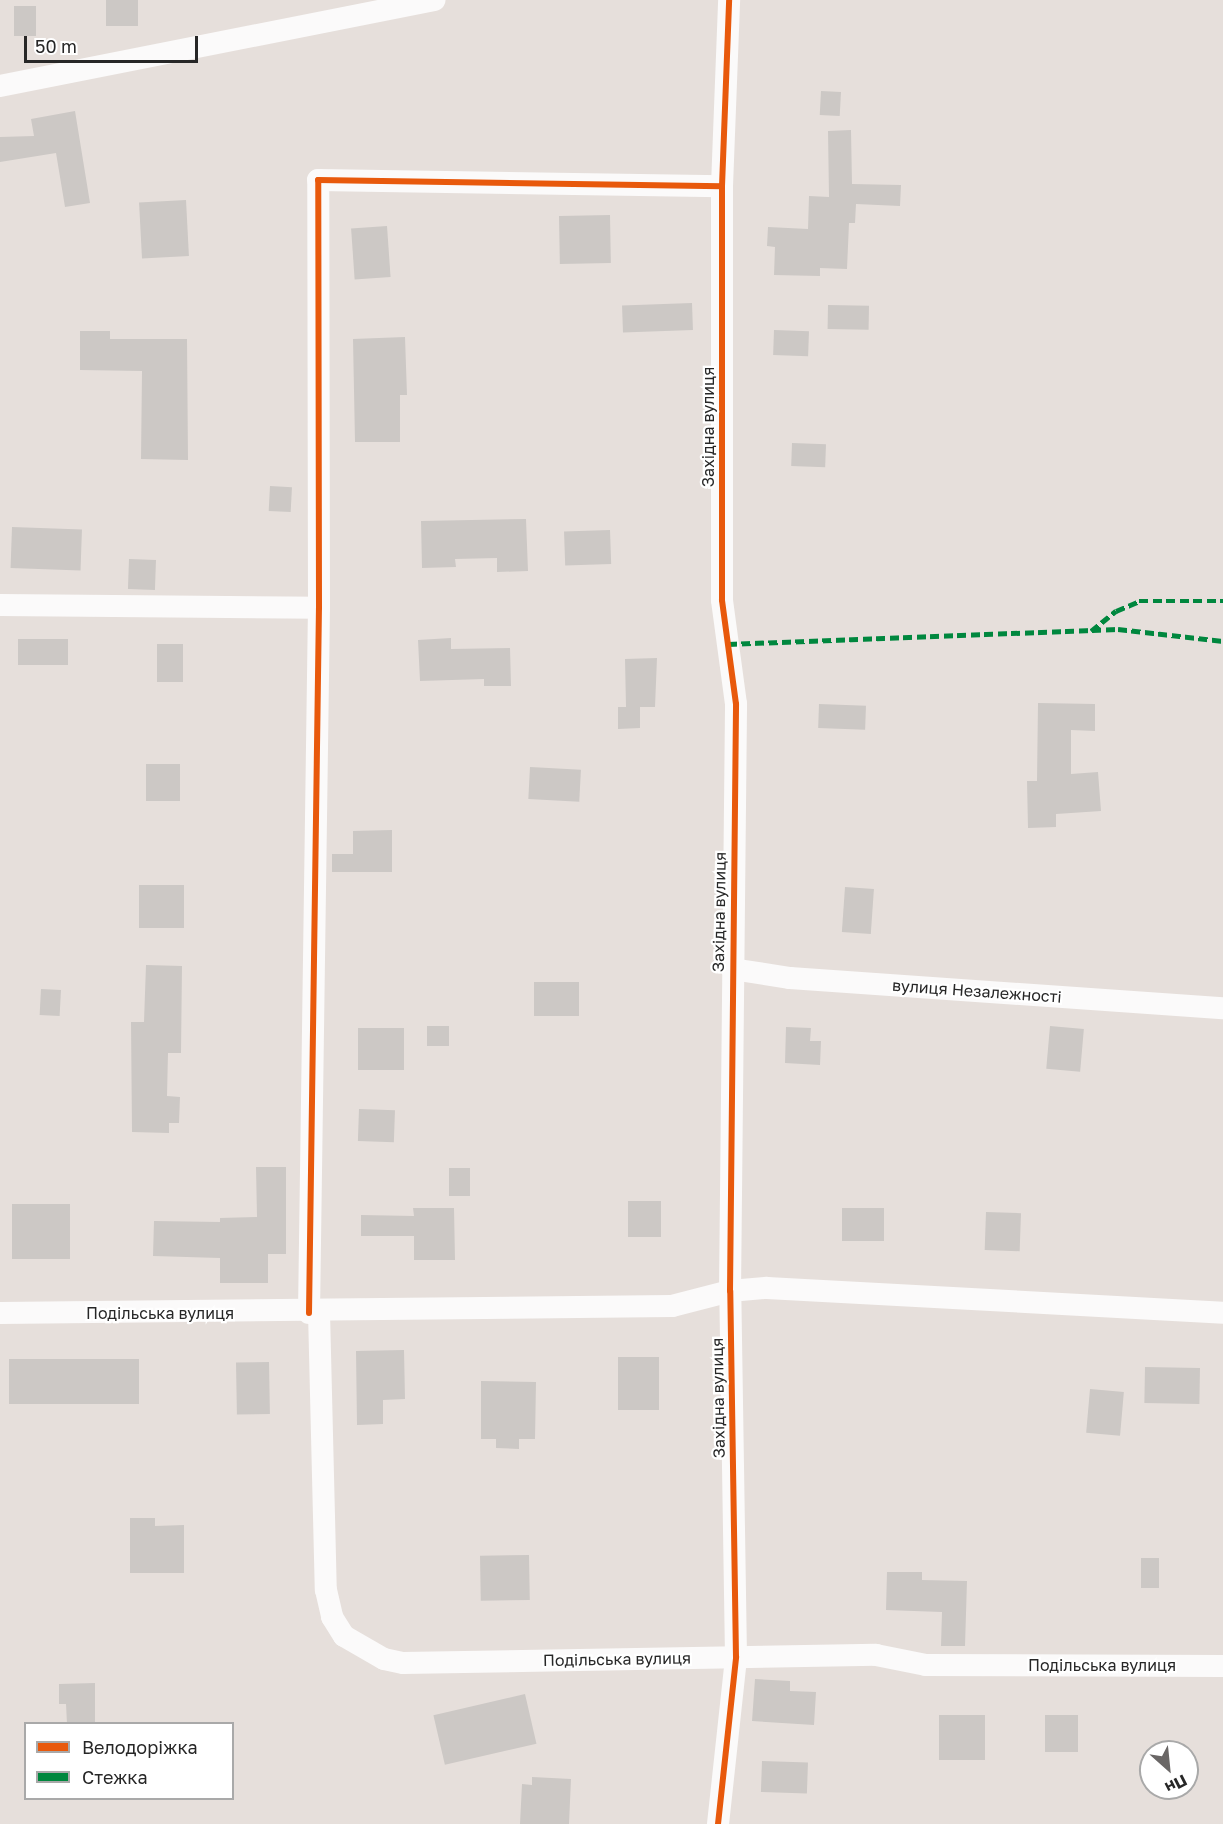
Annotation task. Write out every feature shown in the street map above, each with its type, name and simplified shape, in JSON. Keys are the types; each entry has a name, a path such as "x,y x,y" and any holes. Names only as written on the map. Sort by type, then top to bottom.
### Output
{"street":[{"path":"0,86 435,0"},
{"name":"Західна вулиця","path":"718,1824 736,1657 730,1291 736,704 722,600 722,186 729,0"},
{"path":"314,1312 319,608 318,180 722,186"},
{"path":"0,605 319,608"},
{"name":"вулиця Незалежності","path":"732,969 801,978 1223,1008"},
{"name":"Подільська вулиця","path":"0,1313 314,1312 672,1306 730,1291 767,1288 1223,1313"},
{"name":"Подільська вулиця","path":"314,1312 326,1590 333,1617 344,1636 362,1649 403,1663 876,1655 926,1665 1223,1666"}],"building":[{"path":"106,0 138,0 138,26 106,26"},
{"path":"14,6 36,6 36,36 14,36"},
{"path":"821,91 841,92 840,116 820,115"},
{"path":"75,111 90,203 65,207 56,153 0,162 0,137 34,136 31,119"},
{"path":"851,130 852,184 901,185 900,206 856,204 855,223 849,223 847,269 820,268 820,276 774,275 775,247 767,246 768,227 808,229 809,196 829,197 828,131"},
{"path":"186,200 189,256 142,258 139,202"},
{"path":"610,215 611,263 560,264 559,216"},
{"path":"387,226 391,277 355,279 351,229"},
{"path":"692,303 693,330 623,332 622,305"},
{"path":"828,305 869,306 869,330 828,329"},
{"path":"774,330 809,331 808,356 773,355"},
{"path":"80,331 110,331 110,339 187,339 188,460 141,459 142,371 80,370"},
{"path":"405,337 407,395 400,395 400,442 355,442 353,339"},
{"path":"792,443 826,444 825,467 791,466"},
{"path":"270,486 292,487 291,512 269,511"},
{"path":"526,519 528,571 497,572 497,558 455,559 456,567 422,568 421,521"},
{"path":"12,527 82,529 81,570 11,568"},
{"path":"610,530 611,564 565,566 564,532"},
{"path":"129,559 156,560 155,590 128,589"},
{"path":"451,638 451,649 510,648 511,686 484,686 484,679 420,681 418,640"},
{"path":"18,639 68,639 68,665 18,665"},
{"path":"157,644 183,644 183,682 157,682"},
{"path":"657,658 655,707 640,707 640,728 618,729 618,707 626,707 625,659"},
{"path":"1038,703 1095,704 1095,731 1071,730 1071,774 1098,772 1101,811 1056,814 1056,827 1028,828 1027,781 1037,781"},
{"path":"819,704 866,706 865,730 818,728"},
{"path":"146,764 180,764 180,801 146,801"},
{"path":"530,767 581,770 579,802 528,799"},
{"path":"392,830 392,872 332,872 332,854 353,854 353,831"},
{"path":"139,885 184,885 184,928 139,928"},
{"path":"845,887 874,889 871,934 842,932"},
{"path":"146,965 182,966 181,1053 168,1053 167,1096 180,1097 179,1123 169,1123 169,1133 132,1132 131,1022 144,1022"},
{"path":"534,982 579,982 579,1016 534,1016"},
{"path":"41,989 61,990 60,1016 40,1015"},
{"path":"427,1026 449,1026 449,1046 427,1046"},
{"path":"1050,1026 1084,1029 1080,1072 1046,1069"},
{"path":"786,1027 811,1028 810,1041 821,1041 820,1065 785,1063"},
{"path":"358,1028 404,1028 404,1070 358,1070"},
{"path":"359,1109 395,1110 394,1142 358,1141"},
{"path":"256,1167 286,1167 286,1254 268,1254 268,1283 220,1283 220,1258 153,1256 154,1221 220,1222 220,1218 257,1217"},
{"path":"449,1168 470,1168 470,1196 449,1196"},
{"path":"628,1201 661,1201 661,1237 628,1237"},
{"path":"12,1204 70,1204 70,1259 12,1259"},
{"path":"413,1208 454,1208 455,1260 414,1260 414,1236 361,1236 361,1215 414,1216"},
{"path":"842,1208 884,1208 884,1241 842,1241"},
{"path":"986,1212 1021,1213 1020,1251 985,1250"},
{"path":"404,1350 405,1399 383,1400 383,1424 357,1425 356,1351"},
{"path":"618,1357 659,1357 659,1410 618,1410"},
{"path":"9,1359 139,1359 139,1404 9,1404"},
{"path":"269,1362 270,1414 237,1415 236,1363"},
{"path":"1145,1367 1200,1368 1199,1404 1144,1403"},
{"path":"481,1381 536,1382 535,1439 519,1439 519,1449 496,1448 496,1439 481,1439"},
{"path":"1090,1389 1124,1392 1120,1436 1086,1433"},
{"path":"130,1518 155,1518 155,1526 184,1525 184,1573 130,1573"},
{"path":"529,1555 530,1600 481,1601 480,1556"},
{"path":"1141,1558 1159,1558 1159,1588 1141,1588"},
{"path":"887,1572 922,1572 922,1580 967,1581 965,1646 941,1646 942,1612 886,1610"},
{"path":"755,1679 790,1681 790,1691 816,1692 814,1725 752,1721"},
{"path":"95,1683 95,1722 67,1722 66,1704 59,1704 59,1684"},
{"path":"525,1694 536,1744 445,1765 433,1715"},
{"path":"939,1715 985,1715 985,1760 939,1760"},
{"path":"1045,1715 1078,1715 1078,1752 1045,1752"},
{"path":"762,1761 808,1763 807,1794 761,1792"},
{"path":"532,1777 571,1779 569,1824 520,1824 522,1784 532,1785"}],"marked path":[{"path":"1091,631 1116,611 1139,601 1223,601"},
{"path":"728,644 1118,629 1223,641"}],"cycle path":[{"path":"718,1824 736,1657 730,1291 736,704 722,600 722,186 729,0"},
{"path":"309,1313 319,608 318,180 722,186"}]}
